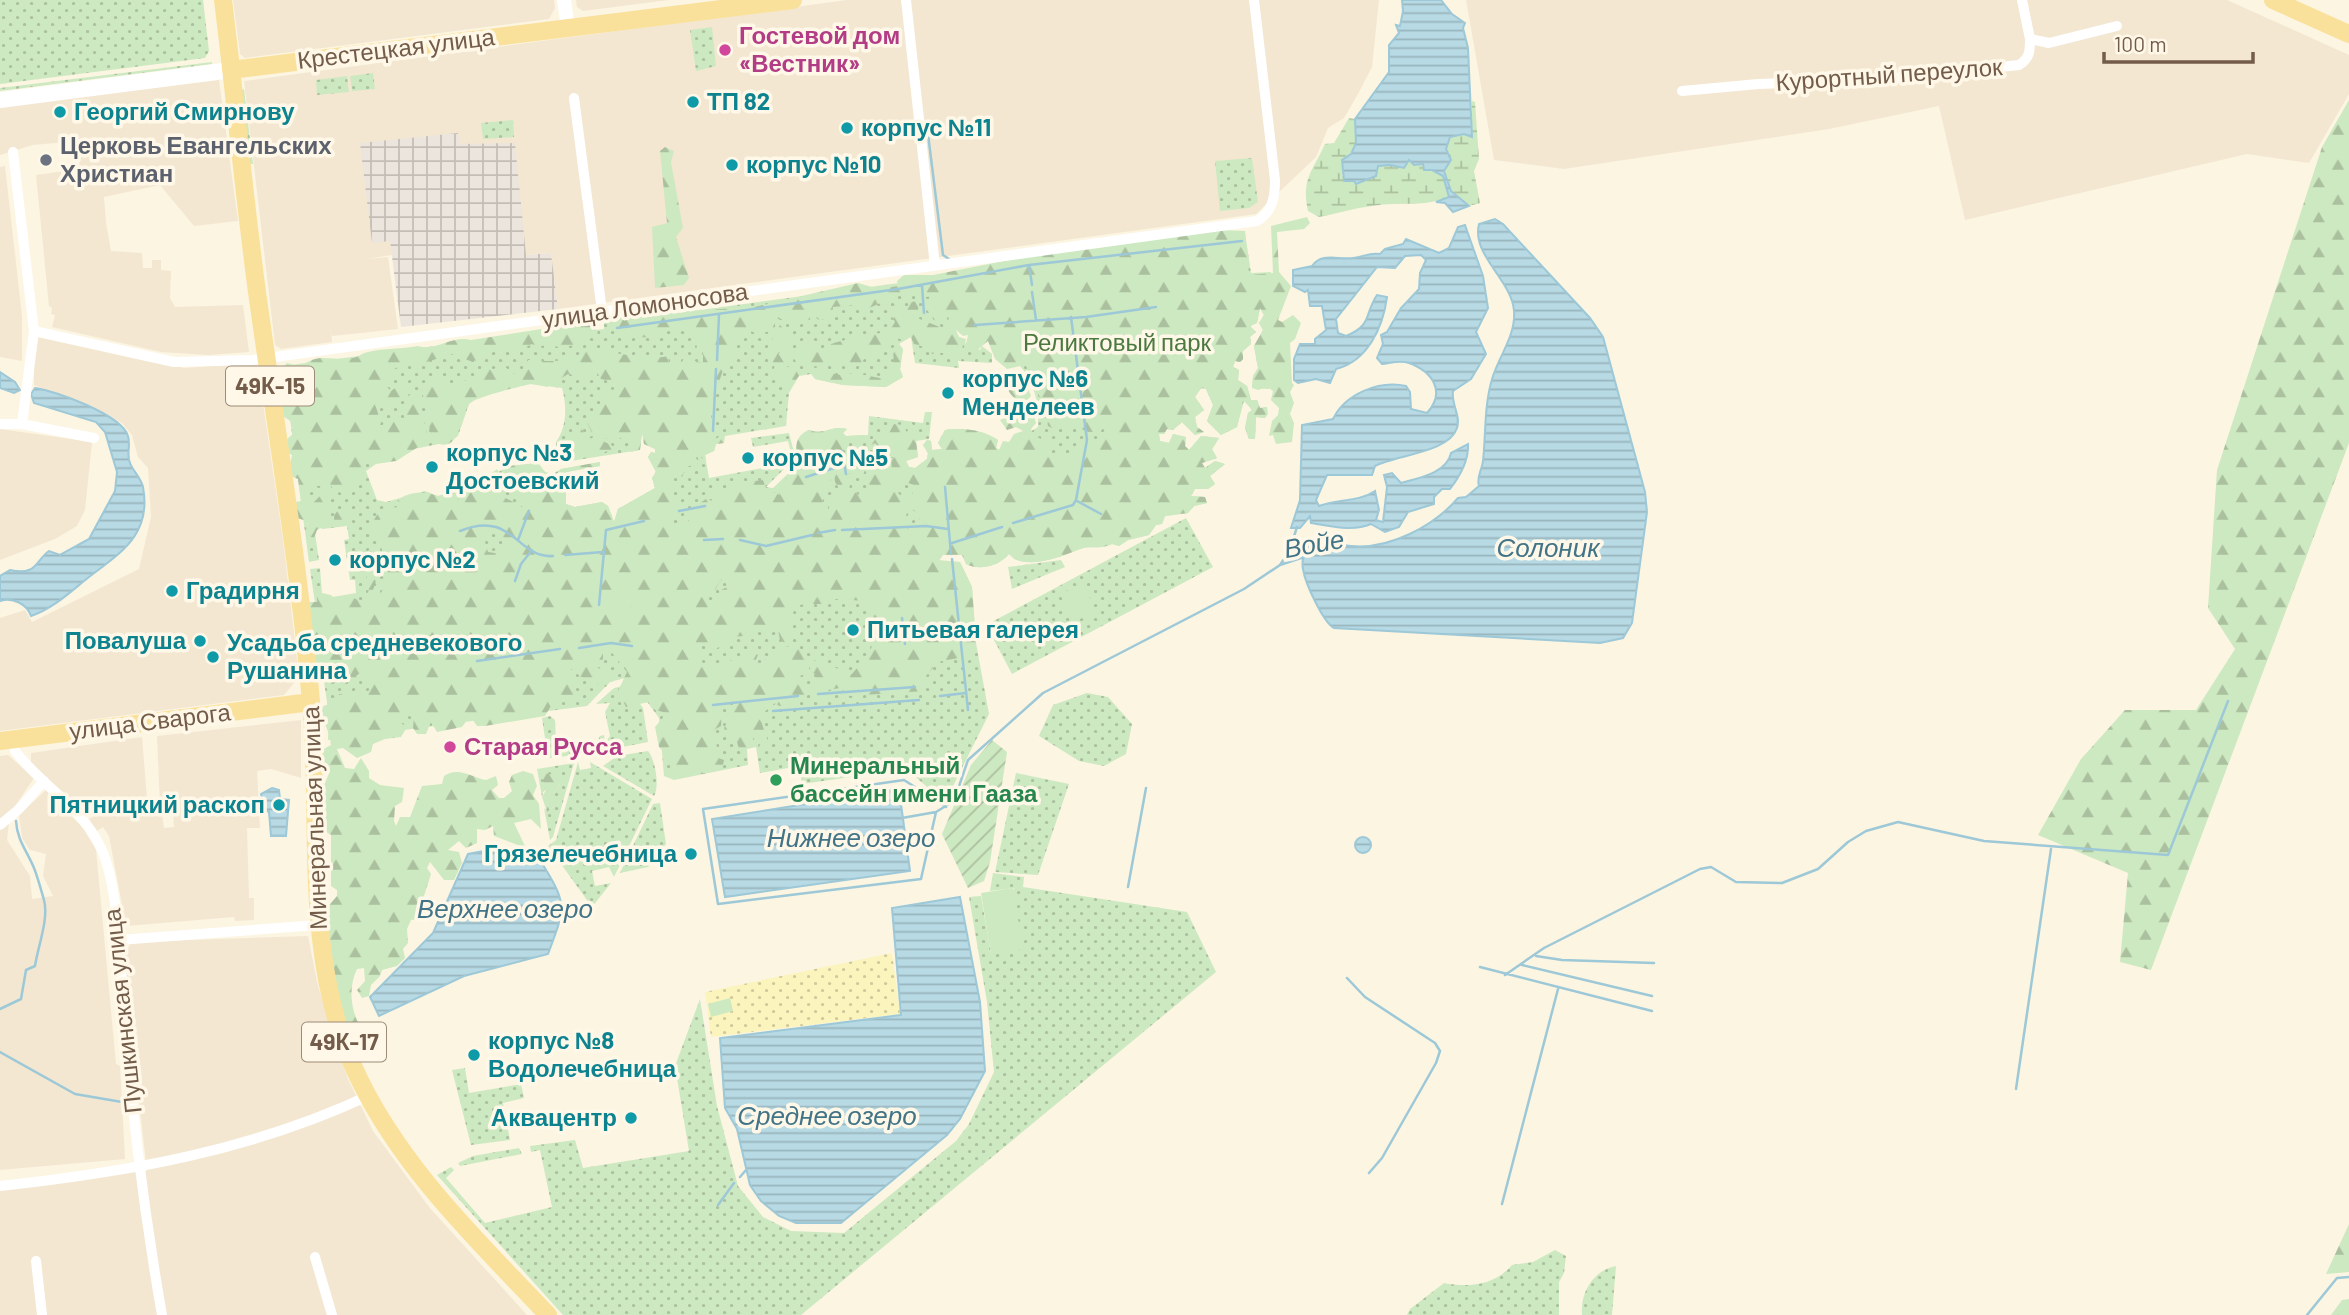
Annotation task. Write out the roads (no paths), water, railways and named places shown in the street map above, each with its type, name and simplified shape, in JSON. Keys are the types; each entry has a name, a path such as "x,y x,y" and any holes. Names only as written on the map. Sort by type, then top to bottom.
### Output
{"main road":[{"name":"Минеральная улица","path":"223,0 267,358 305,703 318,925 334,1014 368,1096 425,1179 539,1312"},
{"name":"Крестецкая улица","path":"0,100 793,0"},
{"path":"2273,0 2349,34"},
{"name":"улица Сварога","path":"7,740 305,703"}],"street":[{"path":"564,0 568,28"},
{"path":"906,0 935,266"},
{"name":"улица Ломоносова","path":"34,331 174,362 193,364 267,358 1257,221 1265,216 1275,199 1275,180 1254,0"},
{"path":"2022,0 2029,39"},
{"name":"Курортный переулок","path":"1682,91 1758,84 1886,79 2019,65 2026,61 2029,39 2049,43 2117,26"},
{"path":"574,98 602,311"},
{"path":"13,152 34,331 22,424"},
{"path":"0,424 22,424 94,438"},
{"name":"Пушкинская улица","path":"7,740 69,804 102,849 119,940 138,1169 162,1315"},
{"path":"0,825 18,810 44,781"},
{"path":"119,940 318,925"},
{"path":"0,1186 138,1169 248,1141 329,1113 368,1096"},
{"path":"314,1257 332,1315"},
{"path":"36,1261 42,1315"}],"water":[{"path":"1402,0 1441,0 1452,14 1465,23 1463,28 1468,48 1472,137 1464,134 1450,137 1446,149 1451,160 1444,171 1451,191 1469,206 1453,212 1445,203 1436,202 1449,197 1443,176 1432,170 1424,170 1423,164 1414,165 1409,160 1404,168 1378,166 1376,176 1356,184 1354,181 1344,181 1342,160 1351,154 1356,143 1355,119 1389,72 1389,45 1399,33 1396,25 1400,26"},
{"name":"Солоник","path":"1495,219 1503,224 1590,318 1603,337 1645,492 1647,512 1632,623 1623,638 1600,643 1334,628 1320,610 1304,575 1303,562 1308,541 1366,546 1395,540 1424,527 1458,498 1466,497 1479,486 1490,386 1514,320 1512,300 1486,257 1478,235 1479,224"},
{"path":"1465,225 1483,276 1488,308 1476,332 1486,354 1471,379 1453,391 1457,428 1444,443 1375,466 1372,475 1327,475 1316,500 1319,506 1362,497 1375,491 1379,510 1376,520 1383,522 1387,487 1384,475 1392,473 1401,483 1424,477 1444,465 1451,453 1468,444 1467,456 1460,473 1450,489 1442,489 1434,497 1434,504 1408,512 1399,527 1385,532 1371,524 1349,528 1311,523 1310,516 1300,528 1291,528 1300,500 1302,425 1333,419 1346,402 1374,387 1406,386 1410,392 1411,409 1427,413 1436,398 1434,384 1425,372 1409,363 1382,364 1377,358 1383,344 1381,335 1387,332 1401,308 1419,289 1420,273 1426,260 1421,255 1405,256 1395,268 1377,267 1336,319 1338,333 1346,336 1364,323 1377,295 1387,297 1382,320 1372,341 1357,359 1336,369 1330,383 1316,379 1298,383 1294,380 1294,359 1300,344 1315,344 1315,339 1326,330 1322,306 1310,306 1308,290 1305,292 1293,286 1293,270 1312,266 1325,258 1380,254 1385,249 1403,244 1406,239 1439,253 1449,248 1458,227"},
{"path":"0,372 15,382 20,390 14,393 0,388"},
{"path":"35,388 87,405 123,428 129,439 129,460 142,484 145,504 138,530 122,551 62,599 31,616 19,603 0,601 0,576 10,570 31,569 49,551 60,555 89,539 115,491 117,472 105,432 96,422 34,403 31,394"},
{"path":"272,788 279,790 280,799 289,800 286,836 271,836 269,812 265,810 261,794"},
{"name":"Нижнее озеро","path":"899,789 910,871 725,897 712,819"},
{"path":"1360,837 1366,837 1371,845 1369,851 1360,853 1355,848 1355,842"},
{"name":"Верхнее озеро","path":"500,848 540,860 556,887 560,897 561,915 548,954 464,976 379,1016 370,997 433,933 468,854"},
{"name":"Среднее озеро","path":"960,897 980,1002 985,1071 960,1119 947,1135 841,1223 796,1223 779,1216 761,1201 750,1185 737,1129 725,1108 720,1038 901,1015 892,908"}],"waterway":[{"path":"928,134 943,255 949,259"},
{"path":"617,328 898,289 1029,265 1242,241"},
{"path":"1029,265 1032,285"},
{"path":"922,285 924,313"},
{"path":"1032,292 1036,320"},
{"path":"975,325 1086,317 1156,307"},
{"path":"717,360 719,315"},
{"path":"1013,523 1073,505 1076,500 1087,440 1071,317"},
{"path":"713,431 716,369"},
{"path":"842,451 846,474"},
{"path":"806,477 844,465"},
{"path":"945,487 951,554"},
{"path":"1077,501 1101,514"},
{"path":"679,511 705,506"},
{"path":"518,540 529,511"},
{"path":"599,605 606,530 644,521"},
{"path":"460,531 478,526 492,526 503,530 541,555 553,556"},
{"path":"842,530 926,526 948,529"},
{"path":"952,543 1002,527"},
{"path":"1280,565 1289,552 1297,527"},
{"path":"818,533 835,530"},
{"path":"740,540 766,546 812,535"},
{"path":"704,540 723,539"},
{"path":"515,581 521,564 532,550"},
{"path":"565,555 603,552"},
{"name":"Войе","path":"902,818 936,812 949,804 956,795 968,760 1043,693 1244,589 1280,565 1304,557"},
{"path":"952,559 968,710"},
{"path":"902,618 905,644"},
{"path":"579,648 611,643 632,646"},
{"path":"477,661 560,649"},
{"path":"818,694 915,687"},
{"path":"940,696 966,693"},
{"path":"713,705 798,696"},
{"path":"773,711 919,700"},
{"path":"1505,975 1544,948 1700,869 1711,867 1736,882 1782,883 1818,869 1848,842 1866,831 1898,822 1984,841 2168,855 2228,701"},
{"path":"936,812 921,879 718,904 703,809 904,780 946,807"},
{"path":"1128,887 1146,788"},
{"path":"0,1009 21,999 26,970 35,966 45,916 38,880 20,840 16,821"},
{"path":"2016,1089 2051,849"},
{"path":"1536,956 1562,960 1654,963"},
{"path":"1522,965 1652,996"},
{"path":"1480,967 1652,1011"},
{"path":"1347,978 1365,997 1435,1043 1440,1051 1436,1063 1382,1158 1369,1173"},
{"path":"1502,1204 1558,989"},
{"path":"0,1052 75,1094 122,1102"},
{"path":"740,1177 746,1170"},
{"path":"718,1205 734,1183"},
{"path":"2307,1315 2337,1278 2349,1277"}],"place":[{"name":"Гостевой дом «Вестник»","path":"725,50"},
{"name":"ТП 82","path":"693,102"},
{"name":"Георгий Смирнову","path":"60,112"},
{"name":"корпус №11","path":"847,128"},
{"name":"Церковь Евангельских Христиан","path":"46,160"},
{"name":"корпус №10","path":"732,165"},
{"name":"корпус №6 Менделеев","path":"948,393"},
{"name":"корпус №5","path":"748,458"},
{"name":"корпус №3 Достоевский","path":"432,467"},
{"name":"корпус №2","path":"335,560"},
{"name":"Градирня","path":"172,591"},
{"name":"Питьевая галерея","path":"853,630"},
{"name":"Повалуша","path":"200,641"},
{"name":"Усадьба средневекового Рушанина","path":"213,657"},
{"name":"Старая Русса","path":"450,747"},
{"name":"Минеральный бассейн имени Гааза","path":"776,780"},
{"name":"Пятницкий раскоп","path":"279,805"},
{"name":"Грязелечебница","path":"691,854"},
{"name":"корпус №8 Водолечебница","path":"474,1055"},
{"name":"Аквацентр","path":"631,1118"}],"park label":[{"name":"Реликтовый парк","path":"1117,343"}]}
